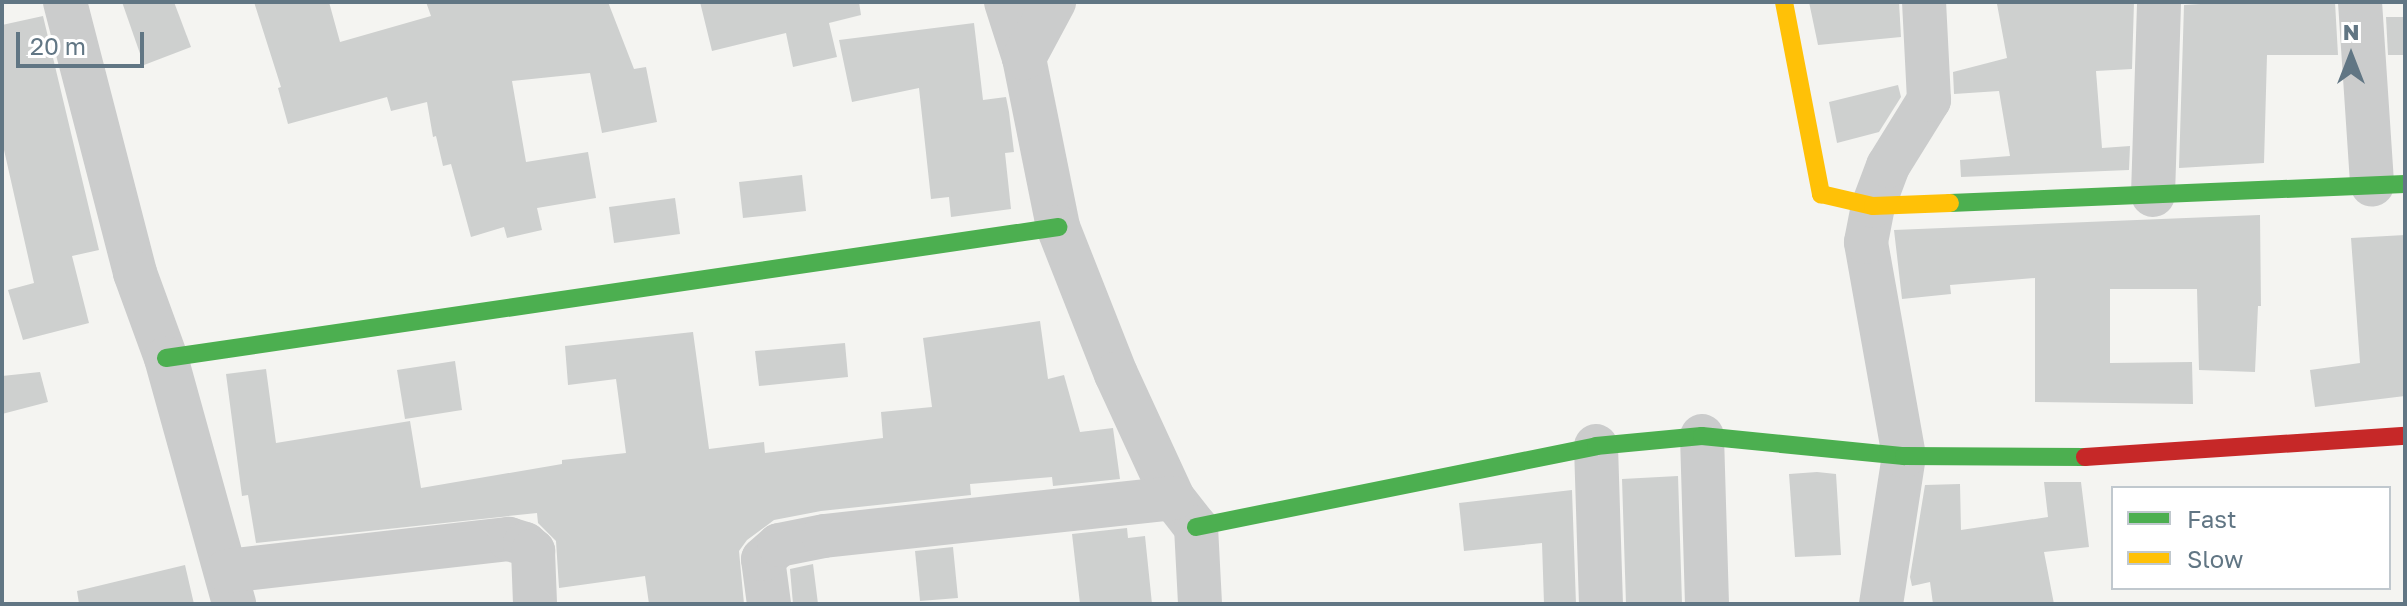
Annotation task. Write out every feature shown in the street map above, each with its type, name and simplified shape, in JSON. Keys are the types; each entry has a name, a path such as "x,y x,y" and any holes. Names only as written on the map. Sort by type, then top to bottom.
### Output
{"street":[{"path":"65,2 81,52 135,273 166,358 230,587 509,539 525,544 533,551 535,604"},
{"path":"1006,2 1024,58 1058,227 1116,374 1184,513 1200,604"},
{"path":"1024,58 1054,2"},
{"path":"1784,2 1821,194 1873,206 2389,184 2360,2"},
{"path":"1881,604 1904,456 1866,242 1873,206 1888,166 1929,100 1924,2"},
{"path":"2153,195 2159,2"},
{"path":"166,358 1058,227"},
{"path":"1702,436 1707,604"},
{"path":"769,604 763,559 779,545 824,536 1184,513 1596,446 1702,436 1904,456 2078,457 2405,436"},
{"path":"1596,446 1601,604"}],"building":[{"path":"122,2 174,2 191,47 144,65"},
{"path":"254,2 329,2 340,42 431,16 426,2 608,2 634,69 646,67 657,122 602,133 590,73 512,81 526,162 588,152 596,198 537,208 542,230 507,238 504,227 471,237 451,164 443,166 436,136 433,137 427,102 391,111 387,97 288,124 278,88 281,87"},
{"path":"700,2 859,2 861,15 829,23 837,57 793,67 786,33 712,51"},
{"path":"1809,2 1899,2 1901,37 1818,45"},
{"path":"2134,2 2132,69 2096,71 2102,148 2130,146 2129,170 1961,177 1960,160 2010,156 1999,91 1954,94 1953,72 2007,58 1997,4"},
{"path":"2335,2 2338,55 2267,55 2264,163 2179,168 2184,5"},
{"path":"43,16 99,250 72,256 89,323 23,340 8,290 34,283 2,141 2,25"},
{"path":"2386,17 2405,17 2405,55 2388,55"},
{"path":"974,23 983,100 1006,97 1009,112 1014,152 1005,153 1011,209 951,217 949,197 931,199 919,88 852,102 839,40"},
{"path":"1898,85 1901,97 1879,132 1837,143 1829,102"},
{"path":"802,175 806,211 743,218 739,182"},
{"path":"675,198 680,234 614,243 609,207"},
{"path":"2260,215 2261,306 2258,306 2255,372 2199,370 2197,289 2110,289 2110,363 2192,362 2193,404 2035,402 2035,278 1950,285 1951,294 1902,299 1894,230"},
{"path":"2405,235 2405,396 2315,407 2310,370 2360,363 2351,238"},
{"path":"1040,321 1048,379 1064,375 1080,432 1113,428 1120,479 1053,486 1052,477 970,484 971,495 821,511 774,520 747,540 739,551 744,604 649,604 645,576 559,588 556,541 538,523 537,513 256,543 248,495 242,496 226,374 266,369 276,443 410,421 421,488 562,464 562,460 626,453 616,379 568,385 565,346 693,332 709,449 764,442 765,453 883,438 881,412 932,407 923,338"},
{"path":"845,343 848,377 759,386 755,351"},
{"path":"455,361 462,410 405,419 397,370"},
{"path":"40,372 48,402 2,414 2,376"},
{"path":"1789,474 1836,474 1841,555 1795,557"},
{"path":"1678,476 1682,604 1626,604 1622,479"},
{"path":"2044,482 2081,482 2089,547 2044,552 2054,604 1933,604 1930,582 1912,586 1910,577 1925,485 1960,484 1961,530 2048,517"},
{"path":"1572,490 1576,604 1544,604 1542,543 1464,551 1459,503"},
{"path":"1127,528 1128,538 1145,536 1152,604 1080,604 1072,534"},
{"path":"953,547 958,598 920,601 915,551"},
{"path":"813,564 818,604 793,604 790,569"},
{"path":"185,565 194,604 79,604 77,591"}],"traffic: fast":[{"path":"1950,203 2405,184"},
{"path":"166,358 1058,227"},
{"path":"1196,527 1596,446 1702,436 1904,456 2085,457"}],"traffic: slow":[{"path":"1784,2 1821,194 1873,206 1950,203"}],"traffic: jam":[{"path":"2085,457 2405,436"}]}
